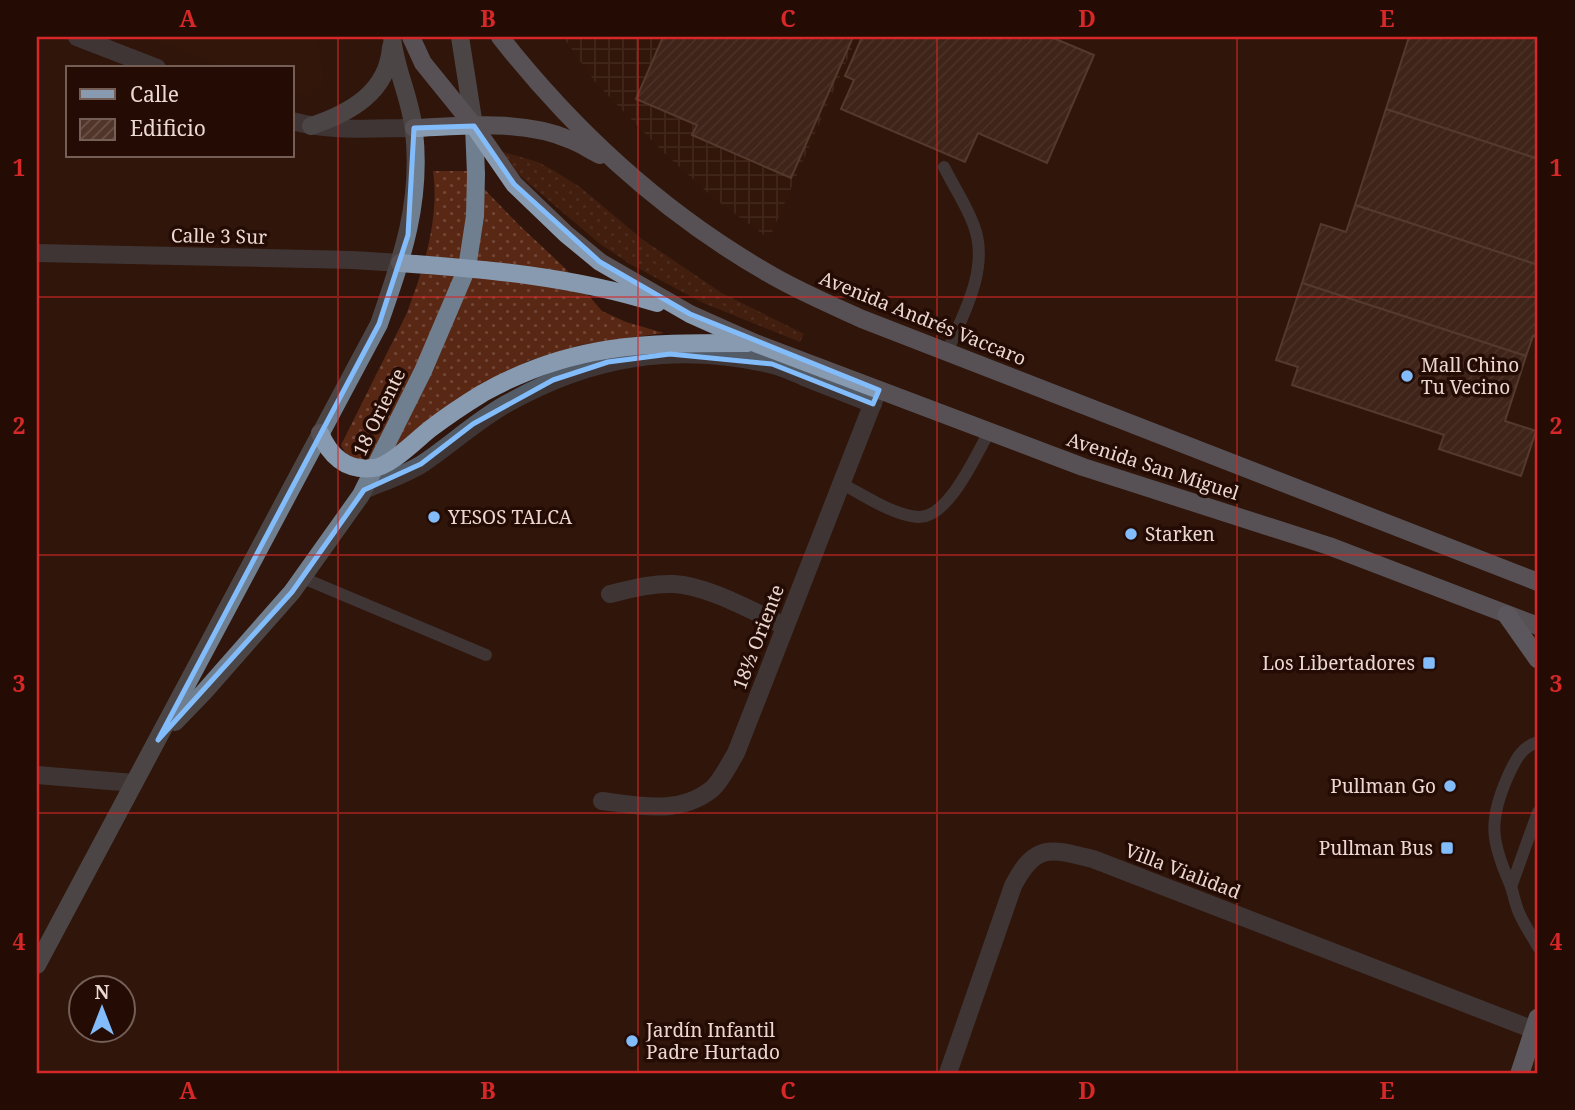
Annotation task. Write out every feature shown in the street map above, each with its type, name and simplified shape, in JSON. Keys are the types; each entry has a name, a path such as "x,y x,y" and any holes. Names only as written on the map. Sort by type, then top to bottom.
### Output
{"highway":[{"path":"1507,615 1538,659"},
{"path":"1520,1073 1536,1024"}],"main road":[{"path":"411,37 423,63 474,126 514,184 566,233 600,262 691,314 755,344"},
{"name":"18 Oriente","path":"158,740 205,692 303,578 364,490 423,371 467,268 475,216 474,126 460,37"},
{"name":"Avenida Andrés Vaccaro","path":"500,37 570,118 618,165 687,221 768,274 862,319 1243,466"},
{"path":"311,126 339,117 359,104 377,87 390,61 392,38"},
{"name":"18 Oriente","path":"37,965 379,324 408,235 416,160 414,128 392,38"},
{"path":"414,128 474,126 540,131 569,139 618,165"},
{"path":"400,263 467,268 599,286 691,314"},
{"path":"320,433 325,445 340,462 375,469 457,410 512,378 544,365 579,354 620,347 682,343 755,344"},
{"name":"Avenida San Miguel","path":"755,344 876,397 989,432 1135,485 1329,546 1538,626"},
{"name":"Avenida San Miguel","path":"1243,466 1538,582"}],"street":[{"path":"77,37 152,66"},
{"path":"294,122 338,128 414,128"},
{"name":"Calle 3 Sur","path":"37,253 400,263"},
{"path":"364,490 421,464 473,424 510,402 553,380 608,362 670,354 737,359 772,364 876,397"},
{"name":"18½ Oriente","path":"602,801 655,808 690,802 713,788 736,752 876,397"},
{"path":"610,594 654,584 698,588 785,626"},
{"path":"37,775 134,783"},
{"name":"Villa Vialidad","path":"948,1073 1013,886 1027,862 1036,855 1047,852 1063,851 1093,859 1536,1024"}],"lane":[{"path":"944,167 975,228 977,251 977,271 970,300 947,352"},
{"path":"842,484 899,512 919,517 934,513 946,504 989,432"},
{"path":"303,578 486,655"},
{"path":"1538,742 1529,744 1517,757 1502,790 1494,820 1494,839 1499,861 1519,914 1538,947"},
{"path":"1511,887 1538,815"}],"highlighted area":[{"path":"474,126 514,184 600,262 690,314 879,390 873,404 772,364 670,354 608,362 553,380 473,424 421,464 364,490 292,592 158,740 379,324 408,235 414,128"}],"shaded area":[{"path":"145,37 318,37 324,83 308,96 294,92 294,66 225,66"},
{"path":"563,37 857,37 769,239 715,199 663,152 595,82"},
{"path":"500,151 538,162 580,187 642,239 722,293 804,334 800,342 703,303 630,264 600,244 519,175"},
{"path":"433,171 467,171 564,267 602,311 626,322 664,333 580,345 528,361 480,387 383,461 356,459 347,456 341,445 406,315 418,281 432,226 435,189"}],"building":[{"path":"663,37 853,37 791,178 692,135 697,125 636,99"},
{"path":"862,37 1051,37 1094,55 1047,163 978,133 965,162 841,109 854,80 845,76"},
{"path":"1409,37 1538,37 1538,159 1386,109"},
{"path":"1386,109 1538,159 1538,265 1355,205"},
{"path":"1355,205 1538,265 1538,337 1533,336 1526,356 1302,283 1321,224 1346,232"},
{"name":"Mall Chino Tu Vecino","path":"1302,283 1526,356 1505,421 1536,431 1521,476 1439,449 1444,435 1292,385 1298,367 1276,360"}],"place":[{"name":"Mall Chino Tu Vecino","path":"1407,376"},
{"name":"YESOS TALCA","path":"434,517"},
{"name":"Starken","path":"1131,534"},
{"name":"Los Libertadores","path":"1429,663"},
{"name":"Pullman Go","path":"1450,786"},
{"name":"Pullman Bus","path":"1447,848"},
{"name":"Jardín Infantil Padre Hurtado","path":"632,1041"}]}
